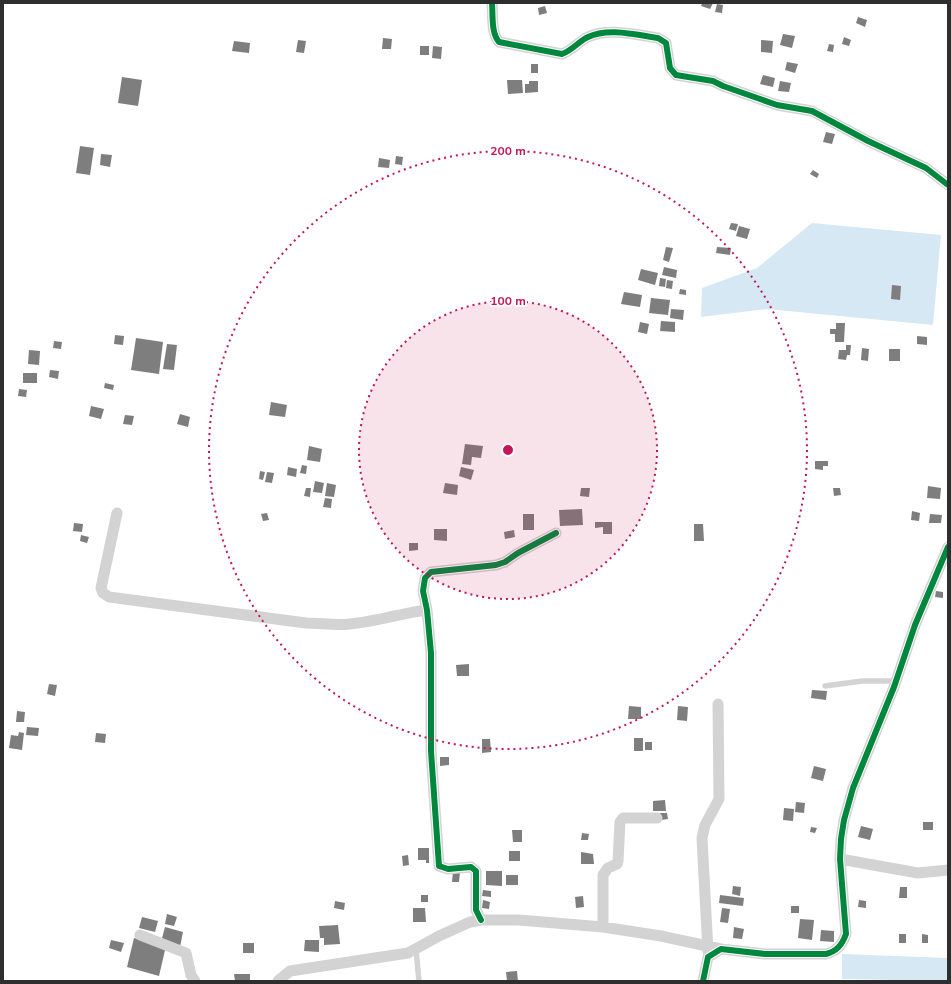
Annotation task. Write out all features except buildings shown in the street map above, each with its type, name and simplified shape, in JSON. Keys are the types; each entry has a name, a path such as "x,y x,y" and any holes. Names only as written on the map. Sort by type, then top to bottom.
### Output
{"street":[{"path":"492,3 494,30 496,39 500,42 562,54 588,37 602,33 658,38 666,43 667,58 670,68 676,75 714,81 723,86 777,105 812,111 868,141 926,168 948,185"},
{"path":"117,513 102,583 103,593 109,597 306,623 349,625 371,622 410,612 427,610"},
{"path":"481,920 476,910 476,871 471,867 448,869 439,866 431,751 431,653 427,610 423,591 425,578 431,572 505,562 556,533"},
{"path":"278,981 290,971 391,957 416,950 439,936 470,922 481,920 519,920 604,927 662,936 721,949 764,954 826,954 833,952 843,942 846,934 840,859 841,838 844,820 853,788 896,680 915,625 948,547"},
{"path":"703,981 708,957 702,838 704,826 719,799 718,704"},
{"path":"604,927 603,875 608,868 617,864 618,861 620,822 623,818 658,818"},
{"path":"840,859 918,873 948,870"},
{"path":"140,935 186,953 191,975 195,981"},
{"path":"708,957 721,949"}],"lane":[{"path":"825,686 862,681 896,680"},
{"path":"416,950 419,981"}],"water":[{"path":"812,223 941,235 933,325 767,309 701,317 702,288 757,268"},
{"path":"842,954 948,958 948,981 842,979"}],"cycle path":[{"path":"492,3 494,29 496,38 499,42 562,54 588,37 596,34 613,32 658,38 666,43 670,68 676,75 713,81 777,105 812,111 868,141 926,168 948,185"},
{"path":"481,920 476,910 476,871 471,867 448,869 439,866 431,751 431,653 427,610 423,591 425,578 431,572 496,565 505,562 518,553 556,533"},
{"path":"703,981 708,957 721,949 765,954 826,954 839,947 843,941 846,934 840,859 844,820 853,788 894,687 915,625 948,547"}]}
